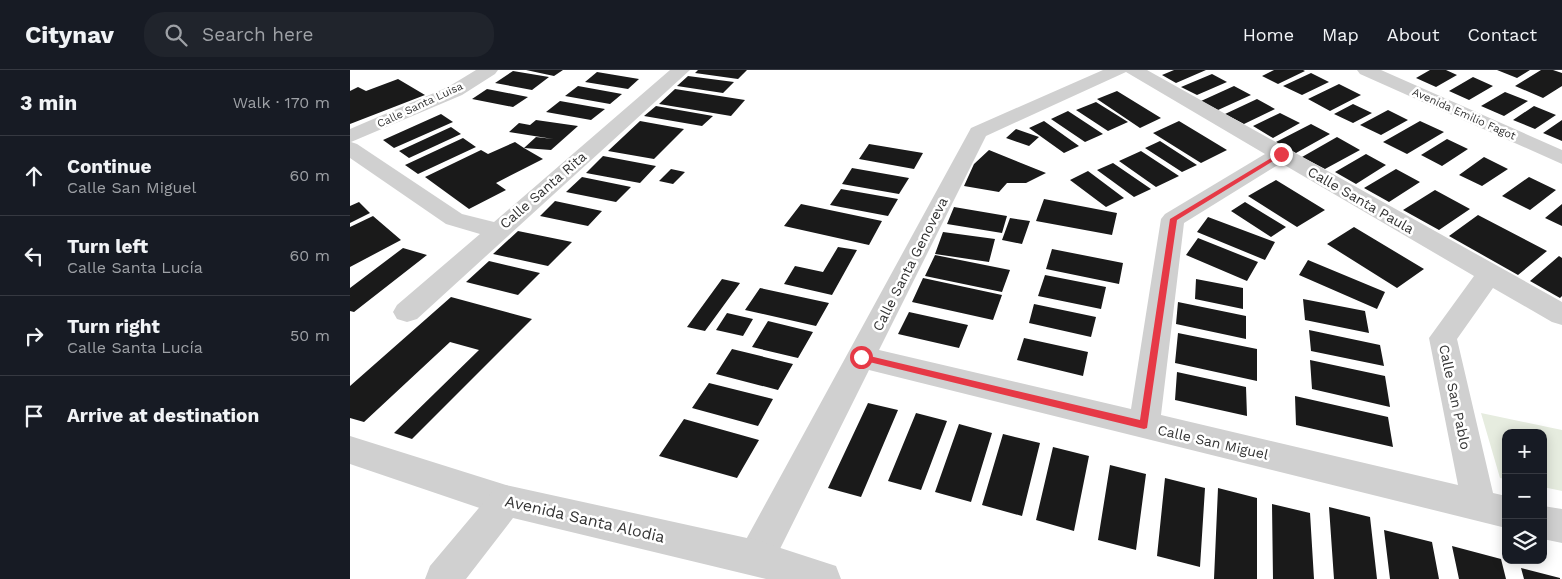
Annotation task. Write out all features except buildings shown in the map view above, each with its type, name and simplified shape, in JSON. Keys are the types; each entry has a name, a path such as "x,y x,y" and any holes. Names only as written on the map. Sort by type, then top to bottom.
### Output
{"street":[{"name":"Calle Santa Luisa","path":"350,136 455,91 489,70"},
{"name":"Calle Santa Rita","path":"407,312 681,70"},
{"name":"Calle Santa Genoveva","path":"756,558 978,132 1118,70"},
{"name":"Calle Santa Paula","path":"1134,70 1562,314"},
{"name":"Avenida Emilio Fagot","path":"1366,70 1562,158"},
{"path":"350,148 454,219 497,231"},
{"path":"1144,425 1173,219 1281,154"},
{"name":"Calle San Pablo","path":"1490,274 1443,338 1492,509"},
{"name":"Calle San Miguel","path":"861,357 1492,509"},
{"name":"Avenida Santa Alodia","path":"350,450 506,501 756,558 823,579"},
{"path":"444,579 506,501"},
{"path":"1547,523 1562,526"}],"shaded area":[{"path":"1481,413 1562,430 1562,491 1547,488 1547,429 1502,429 1502,478 1500,478"}],"route":[{"path":"861,357 1144,425 1173,219 1281,154"}]}
